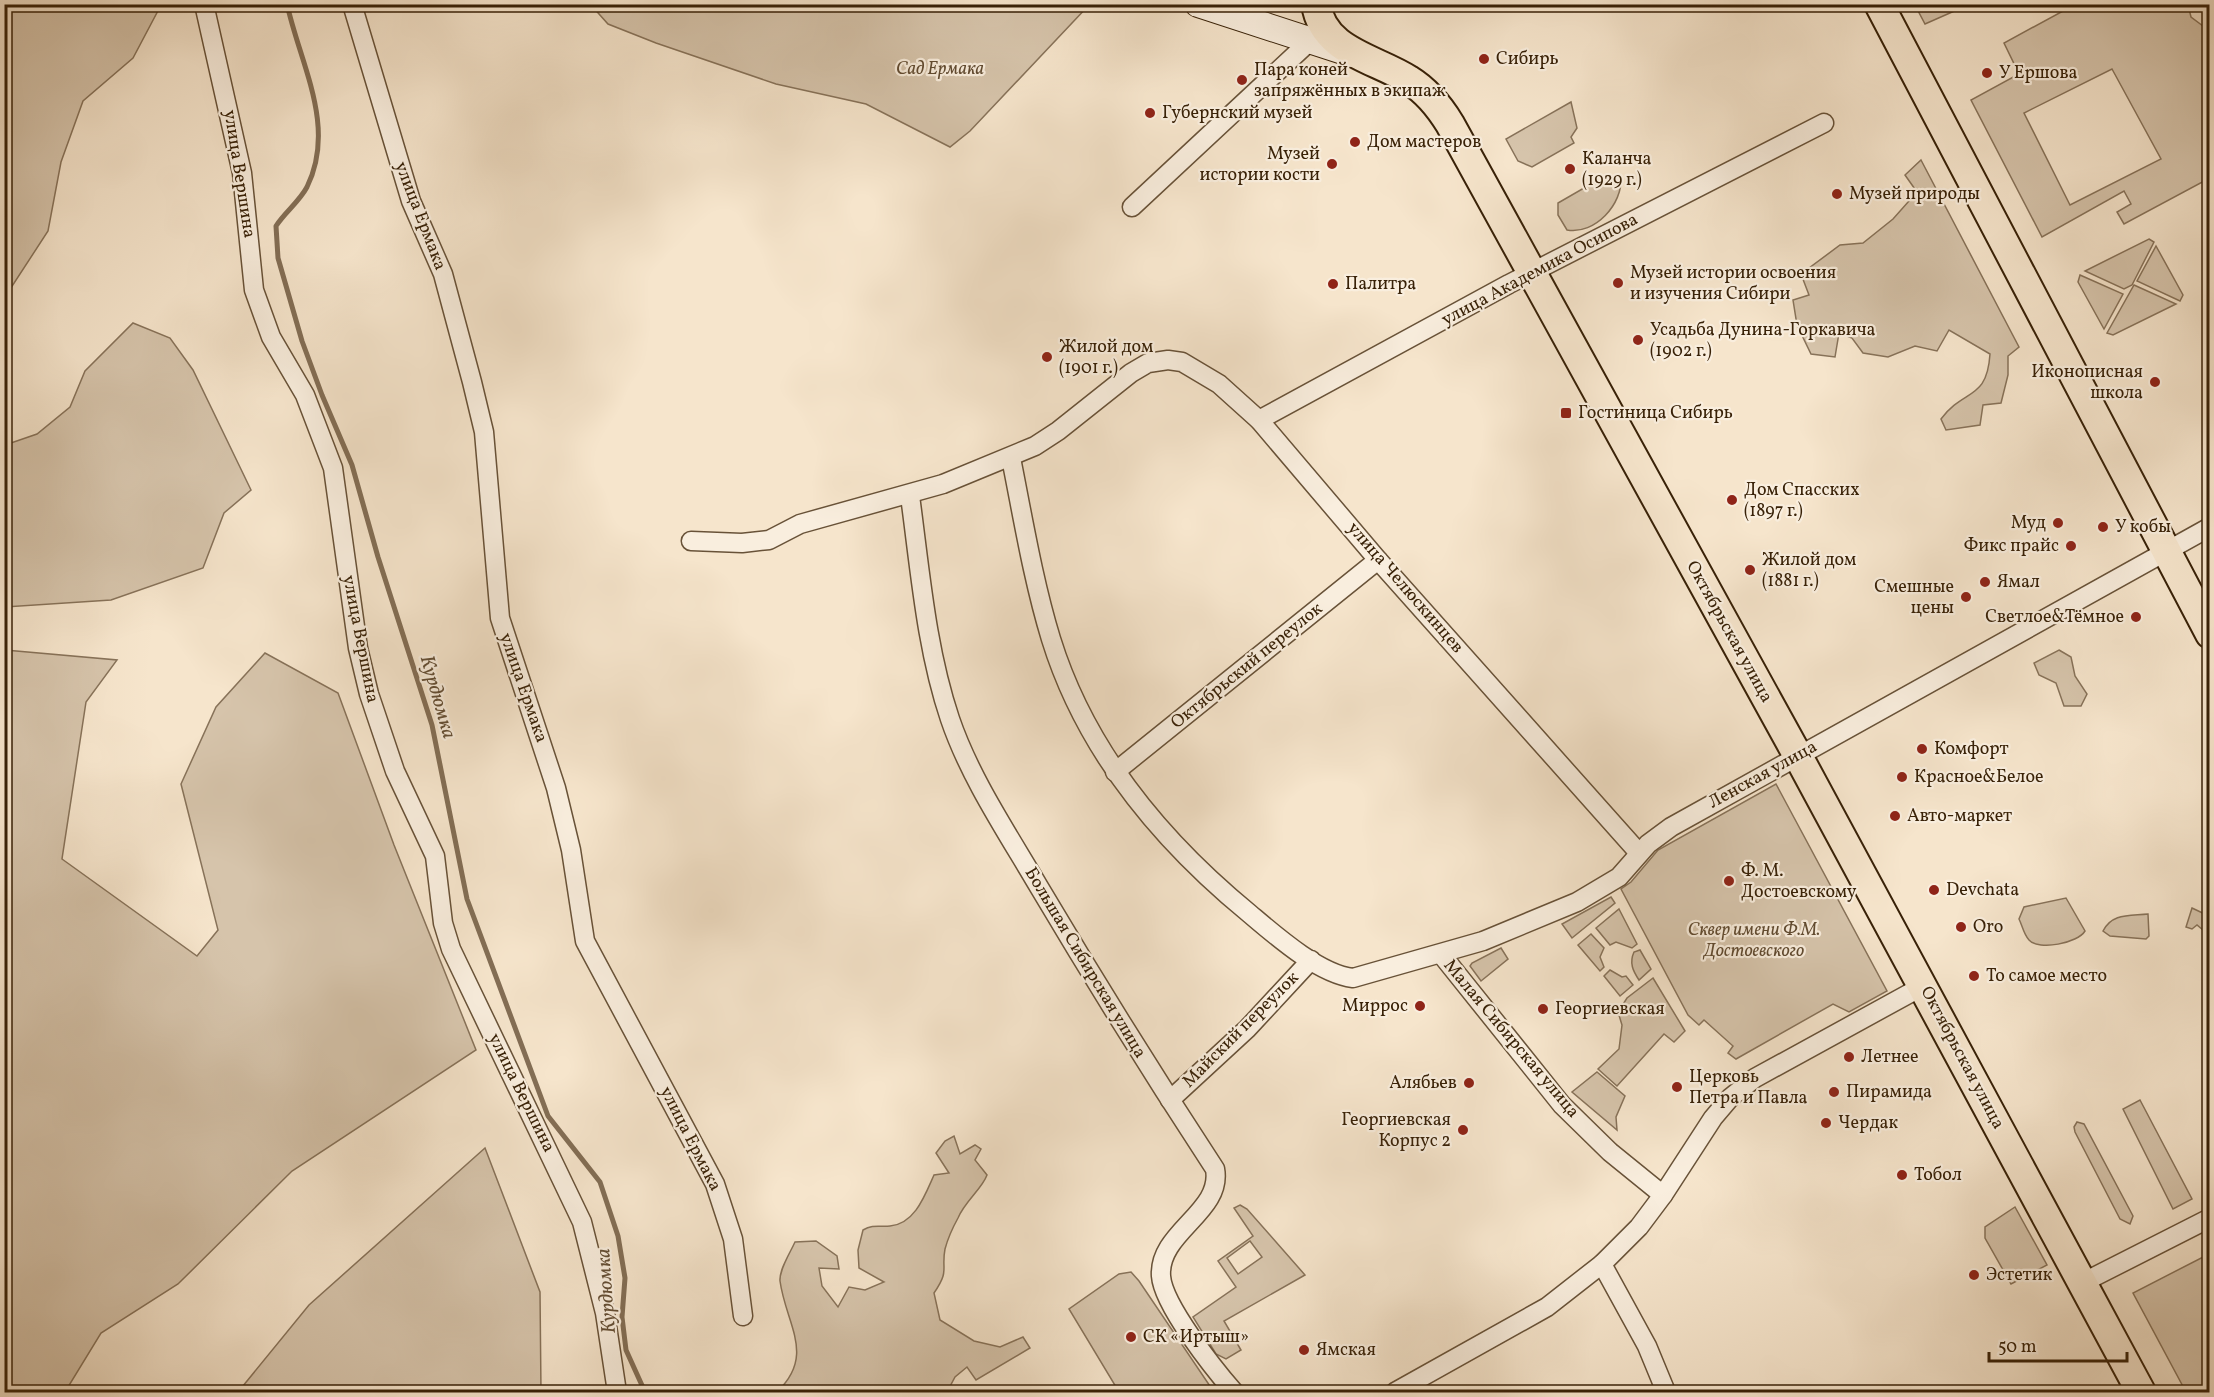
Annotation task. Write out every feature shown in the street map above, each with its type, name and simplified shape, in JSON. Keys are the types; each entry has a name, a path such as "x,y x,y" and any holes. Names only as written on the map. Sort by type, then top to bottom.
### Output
{"main road":[{"name":"Октябрьская улица","path":"1198,4 1365,58 1411,81 1438,106 1532,272 1798,756 2140,1392"},
{"path":"1316,4 1317,15 1330,36 1365,58"},
{"path":"1879,4 2210,634"}],"street":[{"name":"улица Вершина","path":"204,4 245,190 255,290 271,337 305,395 333,468 358,648 379,731 435,856 443,924 451,949 582,1222 605,1313 617,1392"},
{"name":"улица Ермака","path":"351,4 411,201 443,274 472,382 484,432 500,618 556,788 571,850 585,941 715,1184 733,1239 743,1316"},
{"path":"1132,207 1310,41"},
{"name":"улица Академика Осипова","path":"1259,420 1532,272 1824,123"},
{"name":"улица Челюскинцев","path":"1011,458 1058,432 1131,373 1148,363 1168,360 1194,368 1219,384 1259,420 1378,560 1639,853"},
{"path":"691,542 742,543 770,540 800,524 910,496 1011,458 1052,640 1072,693 1091,732 1140,807 1183,855 1245,910 1311,960"},
{"name":"Большая Сибирская улица","path":"910,496 930,632 945,703 957,737 979,782 1129,1037 1215,1169 1217,1181 1211,1196 1173,1243 1161,1275 1166,1294 1218,1374 1234,1392"},
{"name":"Ленская улица","path":"1311,960 1340,975 1359,978 1388,967 1483,941 1585,898 1619,877 1657,835 2210,527"},
{"name":"Октябрьский переулок","path":"1115,772 1378,560"},
{"name":"Малая Сибирская улица","path":"1441,954 1562,1105 1610,1152 1663,1195"},
{"name":"Майский переулок","path":"1170,1100 1240,1036 1311,960"},
{"path":"1395,1392 1547,1307 1602,1264 1639,1227 1663,1195 1713,1118 1730,1098 1755,1078 1923,986"},
{"path":"2082,1283 2210,1218"},
{"path":"1602,1264 1647,1346 1666,1392"}],"green space":[{"path":"8,5 161,5 133,58 83,101 61,162 48,231 5,297 4,17"},
{"name":"Сад Ермака","path":"591,5 1089,5 970,131 950,147 866,104 776,84 656,43 608,24"},
{"path":"1915,5 1968,5 1925,24"},
{"path":"2074,5 2188,5 2191,17 2203,26 2209,25 2209,185 2206,180 2124,224 2117,212 2131,204 2124,191 2042,237 1971,100 2019,74 2004,43","holes":["2112,69 2161,159 2070,205 2024,113"]},
{"path":"1571,102 1577,128 1571,137 1574,143 1532,167 1518,161 1506,139"},
{"path":"1921,160 2019,347 2008,356 2008,375 2001,403 1983,405 1980,425 1946,430 1941,419 1958,402 1979,387 1988,369 1990,354 1949,330 1937,351 1915,346 1888,357 1863,353 1852,338 1839,333 1835,357 1811,354 1797,325 1793,300 1809,295 1801,274 1840,245 1863,243 1893,219 1917,192 1905,175"},
{"path":"1603,177 1621,177 1617,197 1612,207 1597,223 1588,228 1567,230 1558,215 1558,203"},
{"path":"2149,239 2154,242 2132,285 2124,289 2085,271"},
{"path":"2156,246 2183,295 2180,301 2137,281"},
{"path":"2080,275 2123,294 2104,329 2078,282"},
{"path":"2134,285 2176,304 2113,335 2107,333"},
{"path":"133,323 170,338 193,370 251,490 224,513 203,568 111,600 5,607 5,445 37,434 70,407 85,371"},
{"path":"5,650 117,660 86,702 62,859 197,956 218,930 181,784 216,707 265,653 338,693 394,845 476,1050 292,1171 178,1284 101,1333 65,1392 5,1392"},
{"path":"2059,650 2071,657 2075,676 2087,694 2081,706 2064,706 2056,683 2039,675 2034,663"},
{"name":"Сквер имени Ф.М. Достоевского","path":"1776,784 1887,991 1849,1012 1833,1004 1736,1059 1728,1053 1733,1046 1704,1020 1699,1025 1688,1015 1621,889 1631,882 1658,850"},
{"path":"1611,897 1615,903 1572,938 1562,924"},
{"path":"2066,898 2085,931 2075,939 2058,944 2041,945 2029,940 2019,919 2024,907"},
{"path":"2192,908 2209,916 2209,929 2203,930 2197,925 2192,929 2186,927"},
{"path":"1619,909 1637,944 1632,948 1616,942 1610,945 1596,928"},
{"path":"2148,914 2149,936 2146,939 2110,936 2103,931 2116,918"},
{"path":"1591,934 1604,948 1600,957 1604,967 1600,971 1578,945"},
{"path":"1501,948 1508,959 1481,981 1470,966"},
{"path":"1640,950 1651,969 1639,980 1633,970 1632,960 1634,952"},
{"path":"1610,970 1622,977 1626,976 1633,985 1620,996 1604,976"},
{"path":"1653,978 1685,1031 1674,1042 1664,1034 1617,1086 1598,1069 1619,1049 1622,1025 1618,1012 1627,998"},
{"path":"1597,1072 1625,1096 1616,1117 1617,1130 1572,1092"},
{"path":"2140,1100 2192,1199 2173,1209 2123,1109"},
{"path":"2077,1122 2084,1124 2133,1216 2130,1224 2120,1219 2075,1132 2074,1127"},
{"path":"954,1136 960,1154 975,1145 981,1149 975,1160 987,1175 961,1212 946,1245 942,1279 934,1293 940,1320 974,1341 1000,1347 1023,1337 1030,1348 976,1380 967,1367 955,1377 947,1392 777,1392 789,1378 795,1365 797,1352 780,1281 783,1267 795,1242 816,1241 837,1256 839,1269 819,1268 822,1286 838,1307 849,1287 865,1290 884,1282 859,1268 858,1250 863,1230 873,1226 899,1224 913,1214 934,1175 949,1173 936,1153 945,1141"},
{"path":"485,1148 540,1292 541,1392 238,1392 309,1305"},
{"path":"1240,1205 1247,1209 1305,1275 1224,1321 1241,1350 1226,1359 1216,1354 1193,1317 1236,1287 1218,1261 1253,1236 1234,1208","holes":["1250,1241 1262,1257 1238,1274 1227,1258"]},
{"path":"2015,1207 2047,1265 2011,1284 1985,1238 1985,1227"},
{"path":"2209,1254 2209,1392 2186,1392 2133,1293"},
{"name":"СК «Иртыш»","path":"1131,1272 1214,1392 1119,1392 1069,1309 1119,1274"}],"waterway":[{"name":"Курдюмка","path":"287,4 313,95 318,141 315,164 307,187 276,226 278,258 302,341 352,465 378,557 432,725 467,899 548,1116 600,1182 618,1236 625,1278 622,1317 626,1350 645,1392"}],"place":[{"name":"Сибирь","path":"1484,59"},
{"name":"У Ершова","path":"1987,73"},
{"name":"Пара коней запряжённых в экипаж","path":"1242,80"},
{"name":"Губернский музей","path":"1150,113"},
{"name":"Дом мастеров","path":"1355,142"},
{"name":"Музей истории кости","path":"1332,164"},
{"name":"Каланча (1929 г.)","path":"1570,169"},
{"name":"Музей природы","path":"1837,194"},
{"name":"Музей истории освоения и изучения Сибири","path":"1618,283"},
{"name":"Палитра","path":"1333,284"},
{"name":"Усадьба Дунина-Горкавича (1902 г.)","path":"1638,340"},
{"name":"Жилой дом (1901 г.)","path":"1047,357"},
{"name":"Иконописная школа","path":"2155,382"},
{"name":"Гостиница Сибирь","path":"1566,413"},
{"name":"Дом Спасских (1897 г.)","path":"1732,500"},
{"name":"Муд","path":"2058,523"},
{"name":"У кобы","path":"2103,527"},
{"name":"Фикс прайс","path":"2071,546"},
{"name":"Жилой дом (1881 г.)","path":"1750,570"},
{"name":"Ямал","path":"1985,582"},
{"name":"Смешные цены","path":"1966,597"},
{"name":"Светлое&Тёмное","path":"2136,617"},
{"name":"Комфорт","path":"1922,749"},
{"name":"Красное&Белое","path":"1902,777"},
{"name":"Авто-маркет","path":"1895,816"},
{"name":"Ф. М. Достоевскому","path":"1729,881"},
{"name":"Devchata","path":"1934,890"},
{"name":"Oro","path":"1961,927"},
{"name":"То самое место","path":"1974,976"},
{"name":"Миррос","path":"1420,1006"},
{"name":"Георгиевская","path":"1543,1009"},
{"name":"Летнее","path":"1849,1057"},
{"name":"Алябьев","path":"1469,1083"},
{"name":"Церковь Петра и Павла","path":"1677,1087"},
{"name":"Пирамида","path":"1834,1092"},
{"name":"Чердак","path":"1826,1123"},
{"name":"Георгиевская Корпус 2","path":"1463,1130"},
{"name":"Тобол","path":"1902,1175"},
{"name":"Эстетик","path":"1974,1275"},
{"name":"СК «Иртыш»","path":"1131,1337"},
{"name":"Ямская","path":"1304,1350"}]}
